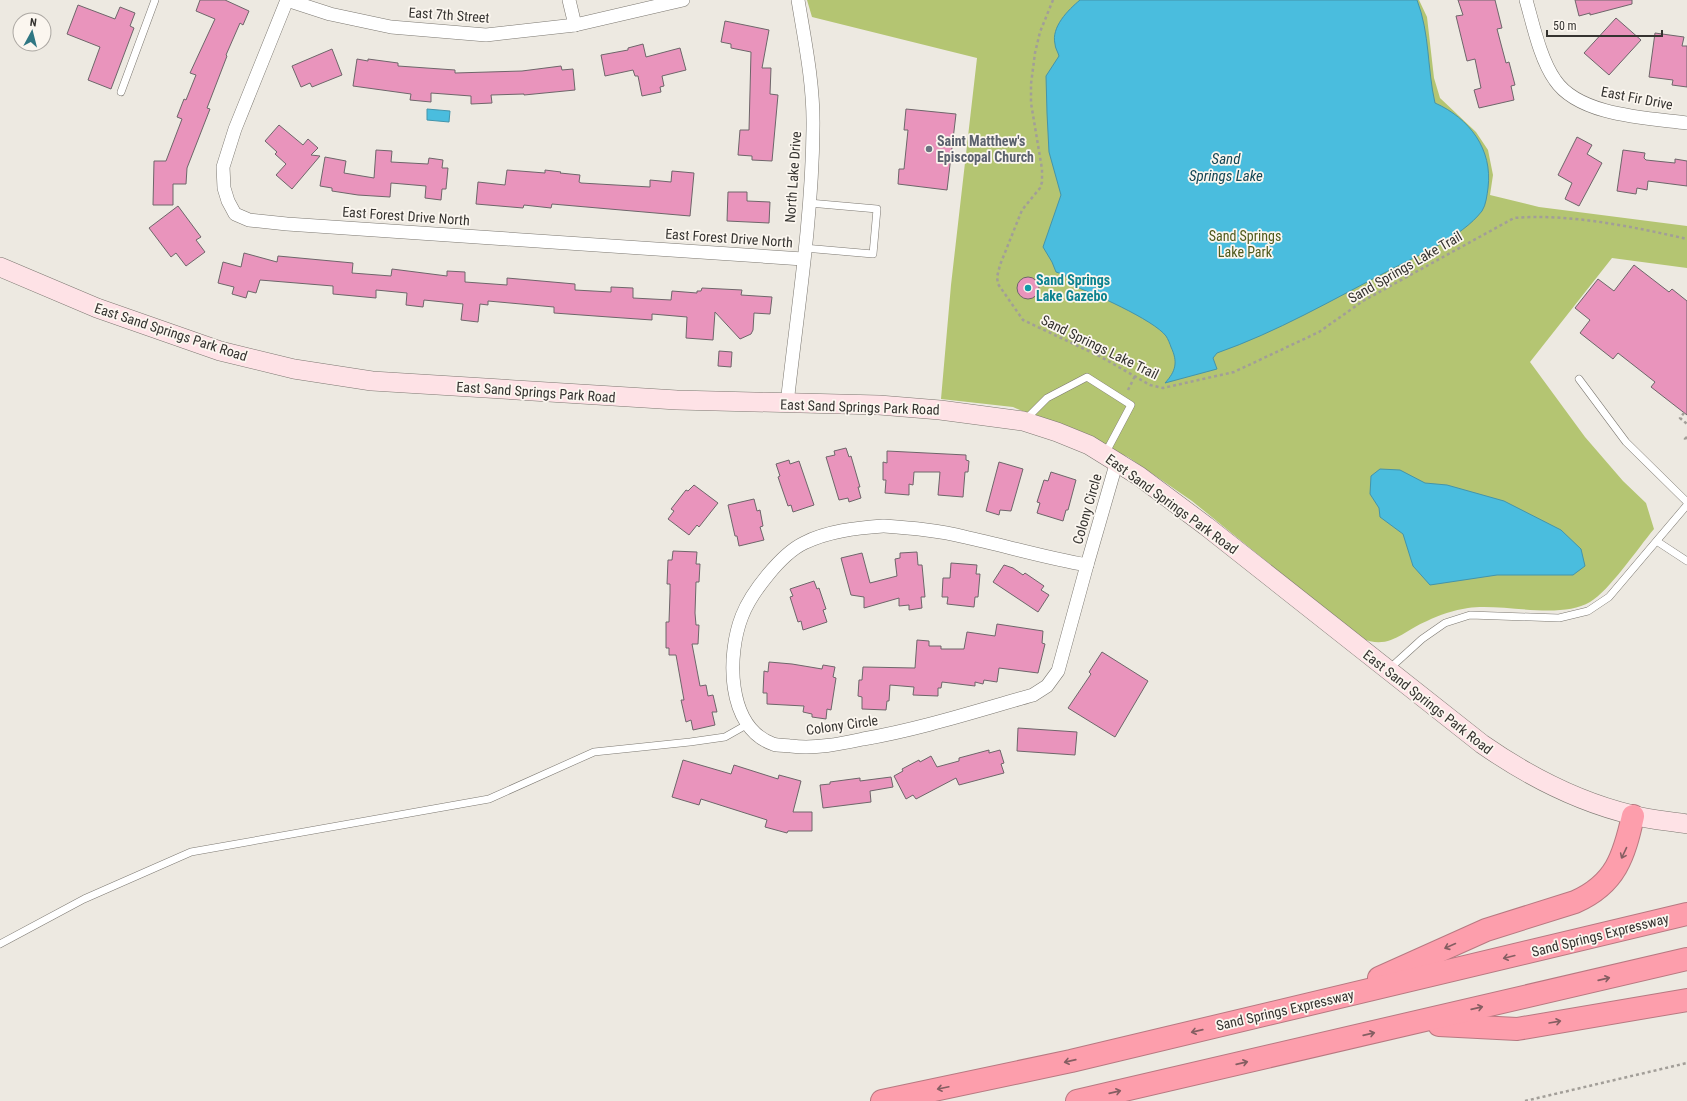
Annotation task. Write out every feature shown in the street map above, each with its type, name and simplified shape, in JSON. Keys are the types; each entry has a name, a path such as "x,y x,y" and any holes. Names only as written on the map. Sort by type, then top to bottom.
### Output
{"highway":[{"path":"1330,1000 1486,930 1575,902 1589,896 1600,888 1616,869 1626,848 1633,816"},
{"name":"Sand Springs Expressway","path":"882,1101 1071,1061 1687,914"},
{"path":"1077,1101 1687,959"},
{"path":"1412,1024 1516,1028 1687,1000"}],"street":[{"name":"East 7th Street","path":"287,0 330,14 391,27 486,36 575,25 682,0"},
{"name":"East Forest Drive North","path":"287,0 235,129 223,167 224,188 228,201 235,214 249,220 287,224 803,254"},
{"path":"569,0 575,25"},
{"name":"North Lake Drive","path":"787,404 809,203 813,128 807,52 798,0"},
{"name":"East Fir Drive","path":"1526,0 1545,61 1555,80 1568,94 1590,106 1609,112 1687,123"},
{"name":"East Sand Springs Park Road","path":"0,267 90,305 160,331 220,351 294,369 372,381 587,396 940,410 1023,421 1057,432 1111,458 1206,526 1387,670 1482,744 1512,765 1551,786 1589,802 1633,816 1687,824"},
{"name":"Colony Circle","path":"1087,565 1059,560 964,536 918,529 883,526 856,528 831,533 803,543 774,568 753,596 743,614 735,635 735,694 739,710 748,724 759,735 773,744 803,747 829,745 901,732 1033,695 1047,686 1058,671 1087,565 1111,458"}],"lane":[{"path":"121,92 155,0"},
{"path":"803,254 873,254 877,209 809,203"},
{"path":"1023,421 1047,398 1087,378 1131,406 1111,458"},
{"path":"1578,379 1626,442 1687,502"},
{"path":"1387,670 1422,639 1445,623 1470,615 1559,618 1588,611 1609,597 1658,542 1687,505"},
{"path":"1658,542 1687,561"},
{"path":"0,944 84,899 191,852 490,798 594,752 725,737 748,724"}],"path":[{"name":"Sand Springs Lake Trail","path":"1054,0 1040,32 1034,53 1031,84 1031,103 1042,169 1042,182 1040,188 1022,210 1000,265 997,277 998,284 1023,320 1101,357 1150,385 1163,388 1234,372 1319,332 1363,301 1502,223 1514,218 1531,216 1593,222 1687,239"},
{"path":"1123,400 1135,376"},
{"path":"1684,413 1680,418 1687,424"},
{"path":"1687,437 1685,439 1687,441"},
{"path":"1525,1101 1687,1063"}],"green space":[{"name":"Sand Springs Lake Park","path":"807,0 1419,0 1427,17 1434,78 1440,98 1476,132 1488,150 1493,175 1490,195 1539,207 1687,226 1687,268 1612,258 1530,362 1585,437 1623,481 1646,503 1654,529 1606,589 1590,602 1578,607 1563,610 1531,610 1498,607 1468,608 1452,611 1436,617 1388,641 1371,641 1361,638 1192,501 1128,457 1013,407 941,399 951,285 977,58 812,17"}],"water":[{"name":"Sand Springs Lake","path":"1080,0 1417,0 1424,26 1435,103 1447,109 1468,126 1476,136 1487,160 1489,174 1488,188 1482,211 1463,230 1438,245 1283,325 1239,345 1217,353 1213,358 1217,369 1165,383 1172,374 1175,366 1175,357 1166,336 1149,322 1136,315 1107,300 1071,285 1065,275 1056,272 1043,247 1061,195 1049,152 1046,76 1059,56 1055,47 1054,38 1058,25 1070,9"},
{"path":"427,109 450,111 449,122 427,120"},
{"path":"1380,469 1400,470 1425,483 1447,485 1504,501 1561,530 1581,549 1585,566 1573,575 1497,575 1430,585 1413,566 1403,534 1380,517 1379,508 1370,494 1371,476"}],"building":[{"path":"200,0 225,0 249,11 243,25 240,23 226,55 227,56 207,108 210,109 187,168 186,184 173,184 173,205 153,205 154,161 166,161 182,119 177,117 196,75 190,73 215,19 196,11"},
{"path":"1458,0 1495,0 1502,28 1497,29 1506,63 1509,62 1515,85 1511,86 1514,100 1479,108 1474,90 1481,88 1475,59 1467,61 1456,16 1463,15"},
{"path":"1575,0 1632,0 1632,4 1590,15 1590,13 1579,16"},
{"path":"78,5 115,19 120,7 135,13 130,26 134,28 111,89 88,80 100,47 67,34"},
{"path":"1616,18 1641,40 1609,75 1584,53"},
{"path":"725,21 769,30 762,68 771,68 770,94 778,95 772,161 752,160 752,156 738,155 740,130 749,130 751,52 731,48 731,44 721,42"},
{"path":"1655,33 1684,37 1682,46 1687,46 1687,87 1672,85 1673,80 1649,77"},
{"path":"643,44 646,57 680,48 686,70 662,76 664,86 660,87 661,92 642,96 638,76 635,76 633,70 605,76 601,55 628,50 628,48"},
{"path":"332,49 342,75 312,87 310,83 301,87 292,66"},
{"path":"357,59 398,63 398,66 455,70 455,73 522,71 561,66 562,70 573,69 575,90 524,95 491,95 492,103 471,104 471,96 431,93 431,102 410,100 411,94 353,86"},
{"name":"Saint Matthew's Episcopal Church","path":"906,109 956,114 947,190 898,184 899,169 904,169 908,130 904,130"},
{"path":"279,125 303,145 308,139 318,148 311,155 320,156 292,189 276,175 286,164 275,154 277,152 265,141"},
{"path":"1577,137 1592,145 1587,154 1602,163 1579,206 1565,199 1572,183 1558,175"},
{"path":"376,150 392,151 391,162 428,164 429,158 443,160 442,168 448,168 446,189 442,189 441,200 425,198 426,186 391,183 390,197 358,195 332,191 332,188 320,186 325,157 346,161 344,173 374,178"},
{"path":"1623,150 1645,153 1644,158 1646,160 1675,163 1675,159 1687,161 1687,186 1648,181 1647,190 1637,188 1636,194 1617,191"},
{"path":"507,170 545,173 545,170 580,175 579,182 581,183 650,187 650,180 671,182 672,171 694,173 690,216 552,204 551,208 524,205 523,208 476,204 478,182 505,185"},
{"path":"728,192 747,192 747,201 770,202 769,223 727,221"},
{"path":"178,206 201,237 196,240 205,252 186,266 176,253 171,257 149,228"},
{"path":"244,253 277,262 278,256 353,263 352,273 391,276 392,269 447,276 447,271 465,272 465,282 507,285 507,278 575,284 575,290 611,292 611,287 633,288 633,298 671,300 672,291 697,293 697,291 701,291 702,288 742,290 741,295 772,297 770,314 754,313 753,330 751,334 740,339 715,312 713,340 686,338 687,317 652,314 652,320 554,313 554,307 488,301 488,305 480,304 478,322 461,320 463,304 424,300 423,307 406,305 407,293 376,290 376,298 333,294 333,286 260,280 256,293 248,291 246,298 232,294 234,287 218,283 223,262 241,267"},
{"path":"1634,265 1669,292 1672,289 1687,301 1687,415 1651,387 1655,382 1618,353 1613,359 1580,333 1590,320 1575,308 1598,279 1614,291"},
{"name":"Sand Springs Lake Gazebo","path":"1028,277 1036,280 1039,288 1036,296 1028,299 1020,296 1017,288 1020,280"},
{"path":"719,351 732,352 731,367 718,366"},
{"path":"846,448 849,457 851,456 860,487 858,487 861,498 849,502 848,498 839,500 826,457 835,455 834,451"},
{"path":"887,451 966,455 966,460 969,461 968,472 965,472 963,497 938,495 940,472 914,472 913,485 909,484 909,495 885,493 886,480 883,480 883,462 887,463"},
{"path":"789,460 790,464 799,461 814,505 793,512 791,505 788,506 778,477 780,476 776,464"},
{"path":"999,462 1023,469 1011,511 1000,510 999,515 986,511"},
{"path":"1051,472 1076,480 1068,510 1066,510 1063,521 1037,513 1040,503 1037,502 1044,480 1048,481"},
{"path":"694,485 718,503 699,527 697,525 689,535 668,519 674,511 671,509 686,490 688,491"},
{"path":"754,499 757,511 760,510 763,526 760,527 764,540 739,546 737,536 735,536 728,505"},
{"path":"673,551 697,552 696,564 700,564 699,582 696,582 695,613 696,625 699,625 698,644 692,644 700,686 706,685 708,696 713,695 717,712 712,712 715,725 693,730 691,720 686,722 681,700 684,700 676,655 669,655 669,648 666,648 666,622 669,622 670,593 670,584 667,584 668,560 672,560"},
{"path":"917,552 918,565 922,565 925,597 921,597 922,608 909,610 909,605 899,606 899,598 864,608 864,597 851,595 841,558 862,553 870,583 897,576 895,559 900,558 900,553"},
{"path":"951,563 977,565 976,574 980,574 978,597 975,597 974,607 947,604 948,597 942,597 943,578 950,578"},
{"path":"1004,565 1013,568 1023,575 1025,573 1044,586 1041,590 1049,595 1038,612 993,582"},
{"path":"814,581 817,589 819,588 826,609 823,610 827,622 803,630 801,621 798,622 790,597 793,596 790,589"},
{"path":"997,624 1043,631 1042,643 1045,644 1038,673 999,668 997,682 984,680 983,684 975,682 975,686 942,682 941,688 938,688 938,696 913,695 914,687 890,685 889,701 887,701 886,710 862,709 862,697 858,696 859,680 862,680 863,667 915,668 917,640 929,641 929,646 941,646 941,649 964,649 967,632 995,636"},
{"path":"1102,652 1148,681 1115,737 1068,708 1091,674 1089,672"},
{"path":"769,662 822,669 823,665 835,667 833,677 836,678 831,710 827,709 826,719 812,717 812,714 803,712 804,706 767,704 767,693 763,693 764,671 768,672"},
{"path":"1018,728 1077,732 1075,755 1017,751"},
{"path":"989,750 989,753 1000,750 1004,763 1001,764 1004,773 959,785 956,778 916,799 913,795 906,799 894,776 903,771 902,769 919,760 920,762 931,756 937,767 959,761 959,758"},
{"path":"683,760 731,774 734,765 778,779 779,775 801,781 793,812 812,812 812,831 788,831 787,833 765,827 767,820 701,799 699,805 672,797"},
{"path":"891,777 893,787 870,791 871,802 823,808 820,785 830,784 830,782 860,778 860,781"}],"place":[{"name":"Saint Matthew's Episcopal Church","path":"929,149"},
{"name":"Sand Springs Lake Gazebo","path":"1028,288"}]}
